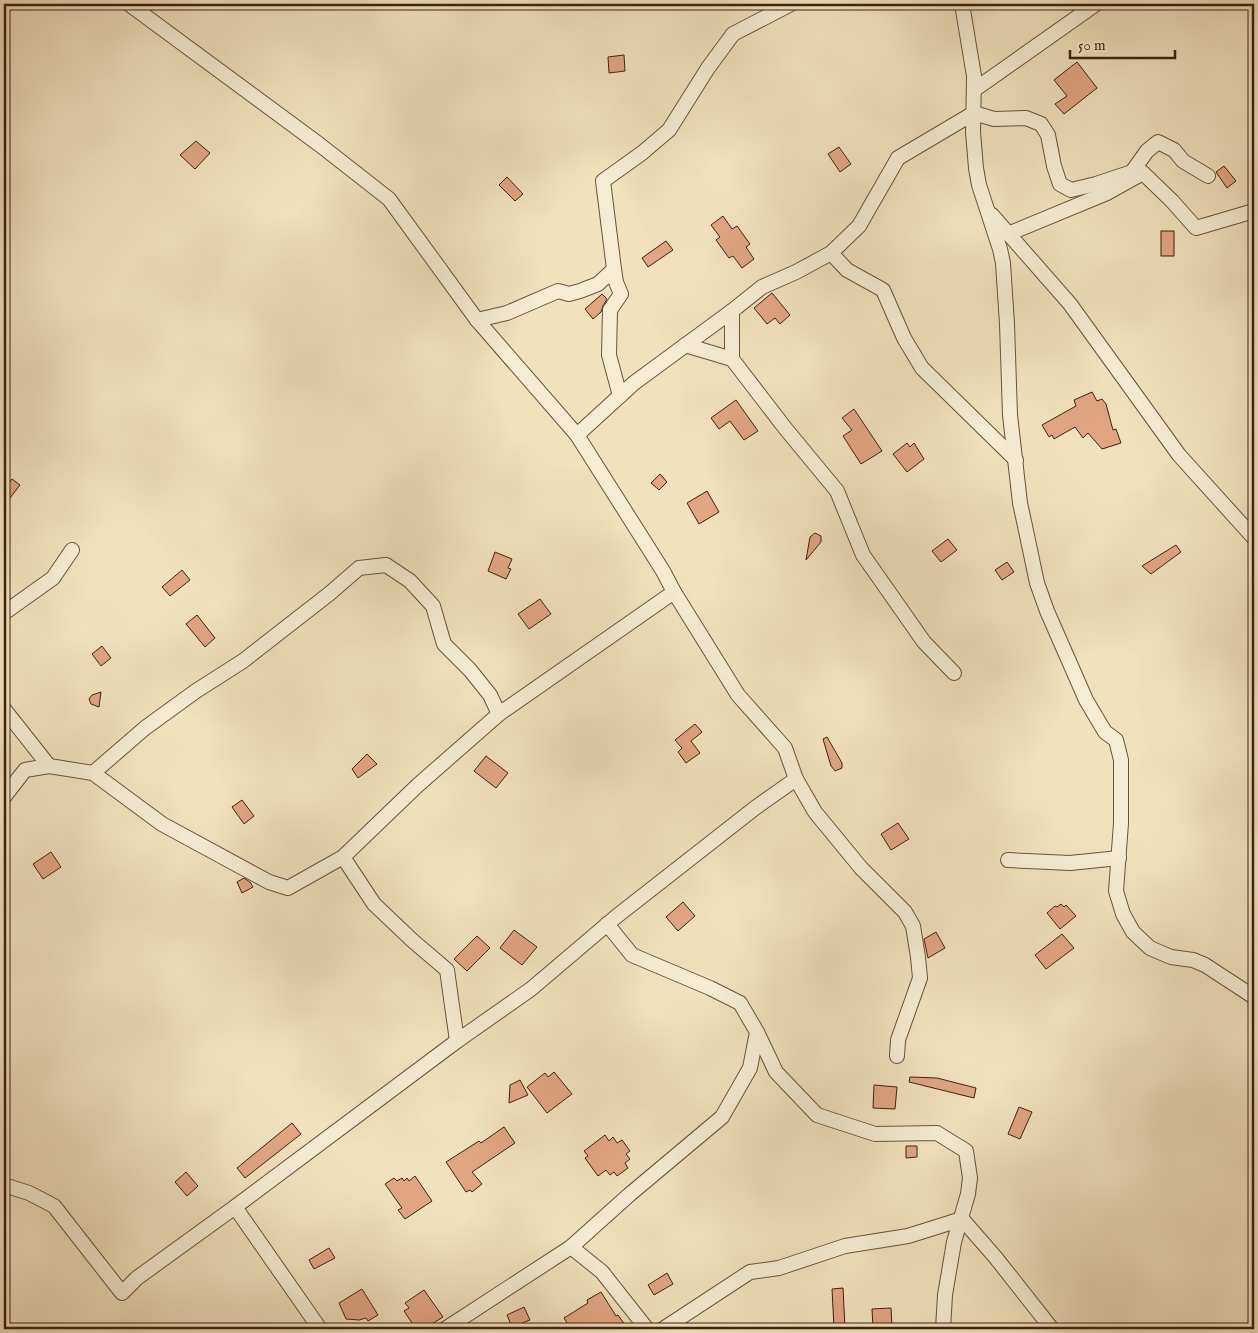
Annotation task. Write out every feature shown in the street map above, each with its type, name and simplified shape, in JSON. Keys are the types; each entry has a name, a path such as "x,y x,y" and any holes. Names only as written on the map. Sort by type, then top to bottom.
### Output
{"street":[{"path":"129,4 320,145 389,199 477,320 577,435 663,571 738,695 785,748 796,779 815,812 860,868 905,912 912,926 920,978 898,1040 897,1056"},
{"path":"620,396 609,355 610,310 621,294 616,282 603,181 642,153 669,130 708,68 733,34 791,4"},
{"path":"962,4 973,66 976,168 979,185 1003,263 1010,415 1020,503 1037,583 1047,611 1086,700 1105,732 1116,740 1119,751 1121,760 1121,822 1116,891 1123,914 1133,932 1150,948 1171,957 1193,960 1205,965 1254,997"},
{"path":"974,90 1096,4"},
{"path":"577,435 634,383 762,287 796,272 831,253 859,226 898,158 974,113 994,119 1026,118 1041,124 1048,135 1054,166 1060,184 1071,190 1132,172 1147,150 1158,142 1174,150 1183,161 1208,176"},
{"path":"1008,234 1106,193 1143,173 1172,200 1196,228 1254,211"},
{"path":"988,210 1070,304 1179,455 1254,538"},
{"path":"831,253 847,270 883,290 904,338 922,368 1016,460"},
{"path":"477,320 507,313 558,291 569,294 580,292 598,284 614,269"},
{"path":"732,311 732,359"},
{"path":"685,345 732,359 837,491 863,555 924,642 954,672"},
{"path":"4,613 53,578 72,550"},
{"path":"93,773 145,728 196,691 243,661 329,594 359,568 386,565 410,581 433,606 444,644 470,670 490,695 498,714"},
{"path":"4,797 25,770 49,766 93,773 162,824 269,882 288,888 343,857 418,785 498,714 674,592"},
{"path":"4,709 49,766"},
{"path":"4,1185 29,1193 54,1206 122,1293 137,1278 531,989 607,924 755,808 796,779"},
{"path":"343,857 374,904 413,941 448,970 458,1041"},
{"path":"1008,860 1070,863 1119,858"},
{"path":"607,924 632,955 710,988 740,1003 757,1032 776,1072 817,1115 875,1134 937,1133 966,1151 970,1178 968,1194 954,1242 945,1295 943,1329"},
{"path":"445,1329 571,1247 629,1195 722,1117 750,1068 757,1032"},
{"path":"750,1068 776,1072"},
{"path":"235,1207 320,1329"},
{"path":"663,1329 750,1272 779,1268 844,1246 908,1236 962,1219"},
{"path":"962,1219 996,1258 1052,1329"},
{"path":"571,1247 602,1272 647,1329"}],"building":[{"path":"624,55 625,71 609,73 608,57"},
{"path":"1077,62 1097,88 1064,114 1055,104 1067,96 1054,80"},
{"path":"196,141 210,153 195,169 180,155"},
{"path":"839,147 851,164 840,172 828,154"},
{"path":"1224,166 1236,181 1227,188 1216,172"},
{"path":"507,177 523,194 515,201 499,185"},
{"path":"723,216 732,229 737,226 750,244 746,247 754,259 742,268 733,256 729,258 716,240 720,237 711,225"},
{"path":"1161,231 1174,231 1174,256 1161,256"},
{"path":"666,241 673,250 648,267 642,258"},
{"path":"772,293 790,315 780,324 775,318 767,324 754,308"},
{"path":"602,294 607,299 601,312 593,319 585,309"},
{"path":"1092,392 1097,401 1102,399 1106,404 1113,430 1116,429 1121,443 1102,449 1088,433 1083,438 1075,427 1054,439 1052,435 1049,437 1042,425 1076,406 1074,400"},
{"path":"736,400 758,431 744,440 730,421 719,429 711,418"},
{"path":"854,409 882,451 861,464 843,436 852,430 842,418"},
{"path":"907,443 910,447 914,443 924,459 907,472 893,454"},
{"path":"660,474 667,482 659,490 651,483"},
{"path":"12,479 20,485 10,498 4,493 4,490"},
{"path":"707,491 719,512 699,524 687,503"},
{"path":"815,533 821,536 821,542 806,560 810,537"},
{"path":"948,539 957,550 941,562 932,551"},
{"path":"1176,545 1181,552 1151,574 1142,566"},
{"path":"495,552 512,559 508,568 511,569 506,579 488,571"},
{"path":"1007,562 1014,572 1002,580 995,570"},
{"path":"182,570 190,580 170,596 162,587"},
{"path":"540,599 551,614 529,629 518,614"},
{"path":"197,615 215,638 205,647 186,624"},
{"path":"102,646 111,658 101,666 92,654"},
{"path":"101,692 99,707 91,704 89,699 92,695"},
{"path":"695,724 702,732 691,741 700,753 686,763 678,752 682,748 675,740"},
{"path":"827,737 842,763 842,768 835,771 831,766 823,739"},
{"path":"367,754 377,764 358,778 352,769"},
{"path":"486,756 508,773 496,788 474,771"},
{"path":"242,800 254,816 244,824 232,807"},
{"path":"898,823 909,839 891,850 881,834"},
{"path":"51,852 61,867 43,879 33,864"},
{"path":"244,878 253,887 242,893 237,882"},
{"path":"683,902 695,916 678,931 666,917"},
{"path":"1061,904 1064,907 1066,905 1076,916 1060,929 1047,913 1055,906 1057,907"},
{"path":"514,930 537,947 522,965 500,948"},
{"path":"936,932 945,948 928,958 924,939"},
{"path":"1062,934 1074,948 1046,969 1035,955"},
{"path":"477,936 490,948 467,971 454,959"},
{"path":"554,1072 572,1094 547,1113 527,1087 545,1073 548,1077"},
{"path":"910,1077 937,1078 976,1088 974,1098 909,1082"},
{"path":"520,1080 528,1095 509,1103 510,1085"},
{"path":"874,1085 897,1087 895,1109 873,1108"},
{"path":"1019,1107 1032,1112 1020,1139 1008,1134"},
{"path":"292,1123 301,1134 245,1178 237,1168"},
{"path":"504,1127 515,1143 472,1172 482,1184 472,1192 470,1190 466,1192 446,1162 479,1141 481,1143"},
{"path":"605,1135 609,1141 613,1137 617,1143 622,1140 630,1151 626,1154 630,1159 625,1163 628,1168 617,1176 614,1172 610,1175 606,1170 598,1176 585,1158 588,1156 584,1151"},
{"path":"906,1146 917,1146 917,1157 906,1158"},
{"path":"186,1172 198,1186 187,1196 175,1182"},
{"path":"415,1176 432,1201 405,1219 398,1210 402,1208 385,1184 394,1178 397,1181 402,1178 404,1181 407,1178 409,1181"},
{"path":"329,1248 335,1258 314,1269 309,1260"},
{"path":"667,1273 673,1284 654,1295 648,1285"},
{"path":"843,1288 845,1328 834,1328 832,1289"},
{"path":"362,1289 378,1315 368,1321 366,1318 359,1320 346,1319 339,1303"},
{"path":"424,1290 443,1317 424,1329 416,1329 404,1311 409,1308 405,1303"},
{"path":"601,1292 616,1316 618,1315 628,1329 571,1329 564,1318 588,1303 587,1300"},
{"path":"524,1307 530,1320 512,1327 507,1315"},
{"path":"891,1308 892,1327 873,1328 872,1309"}]}
